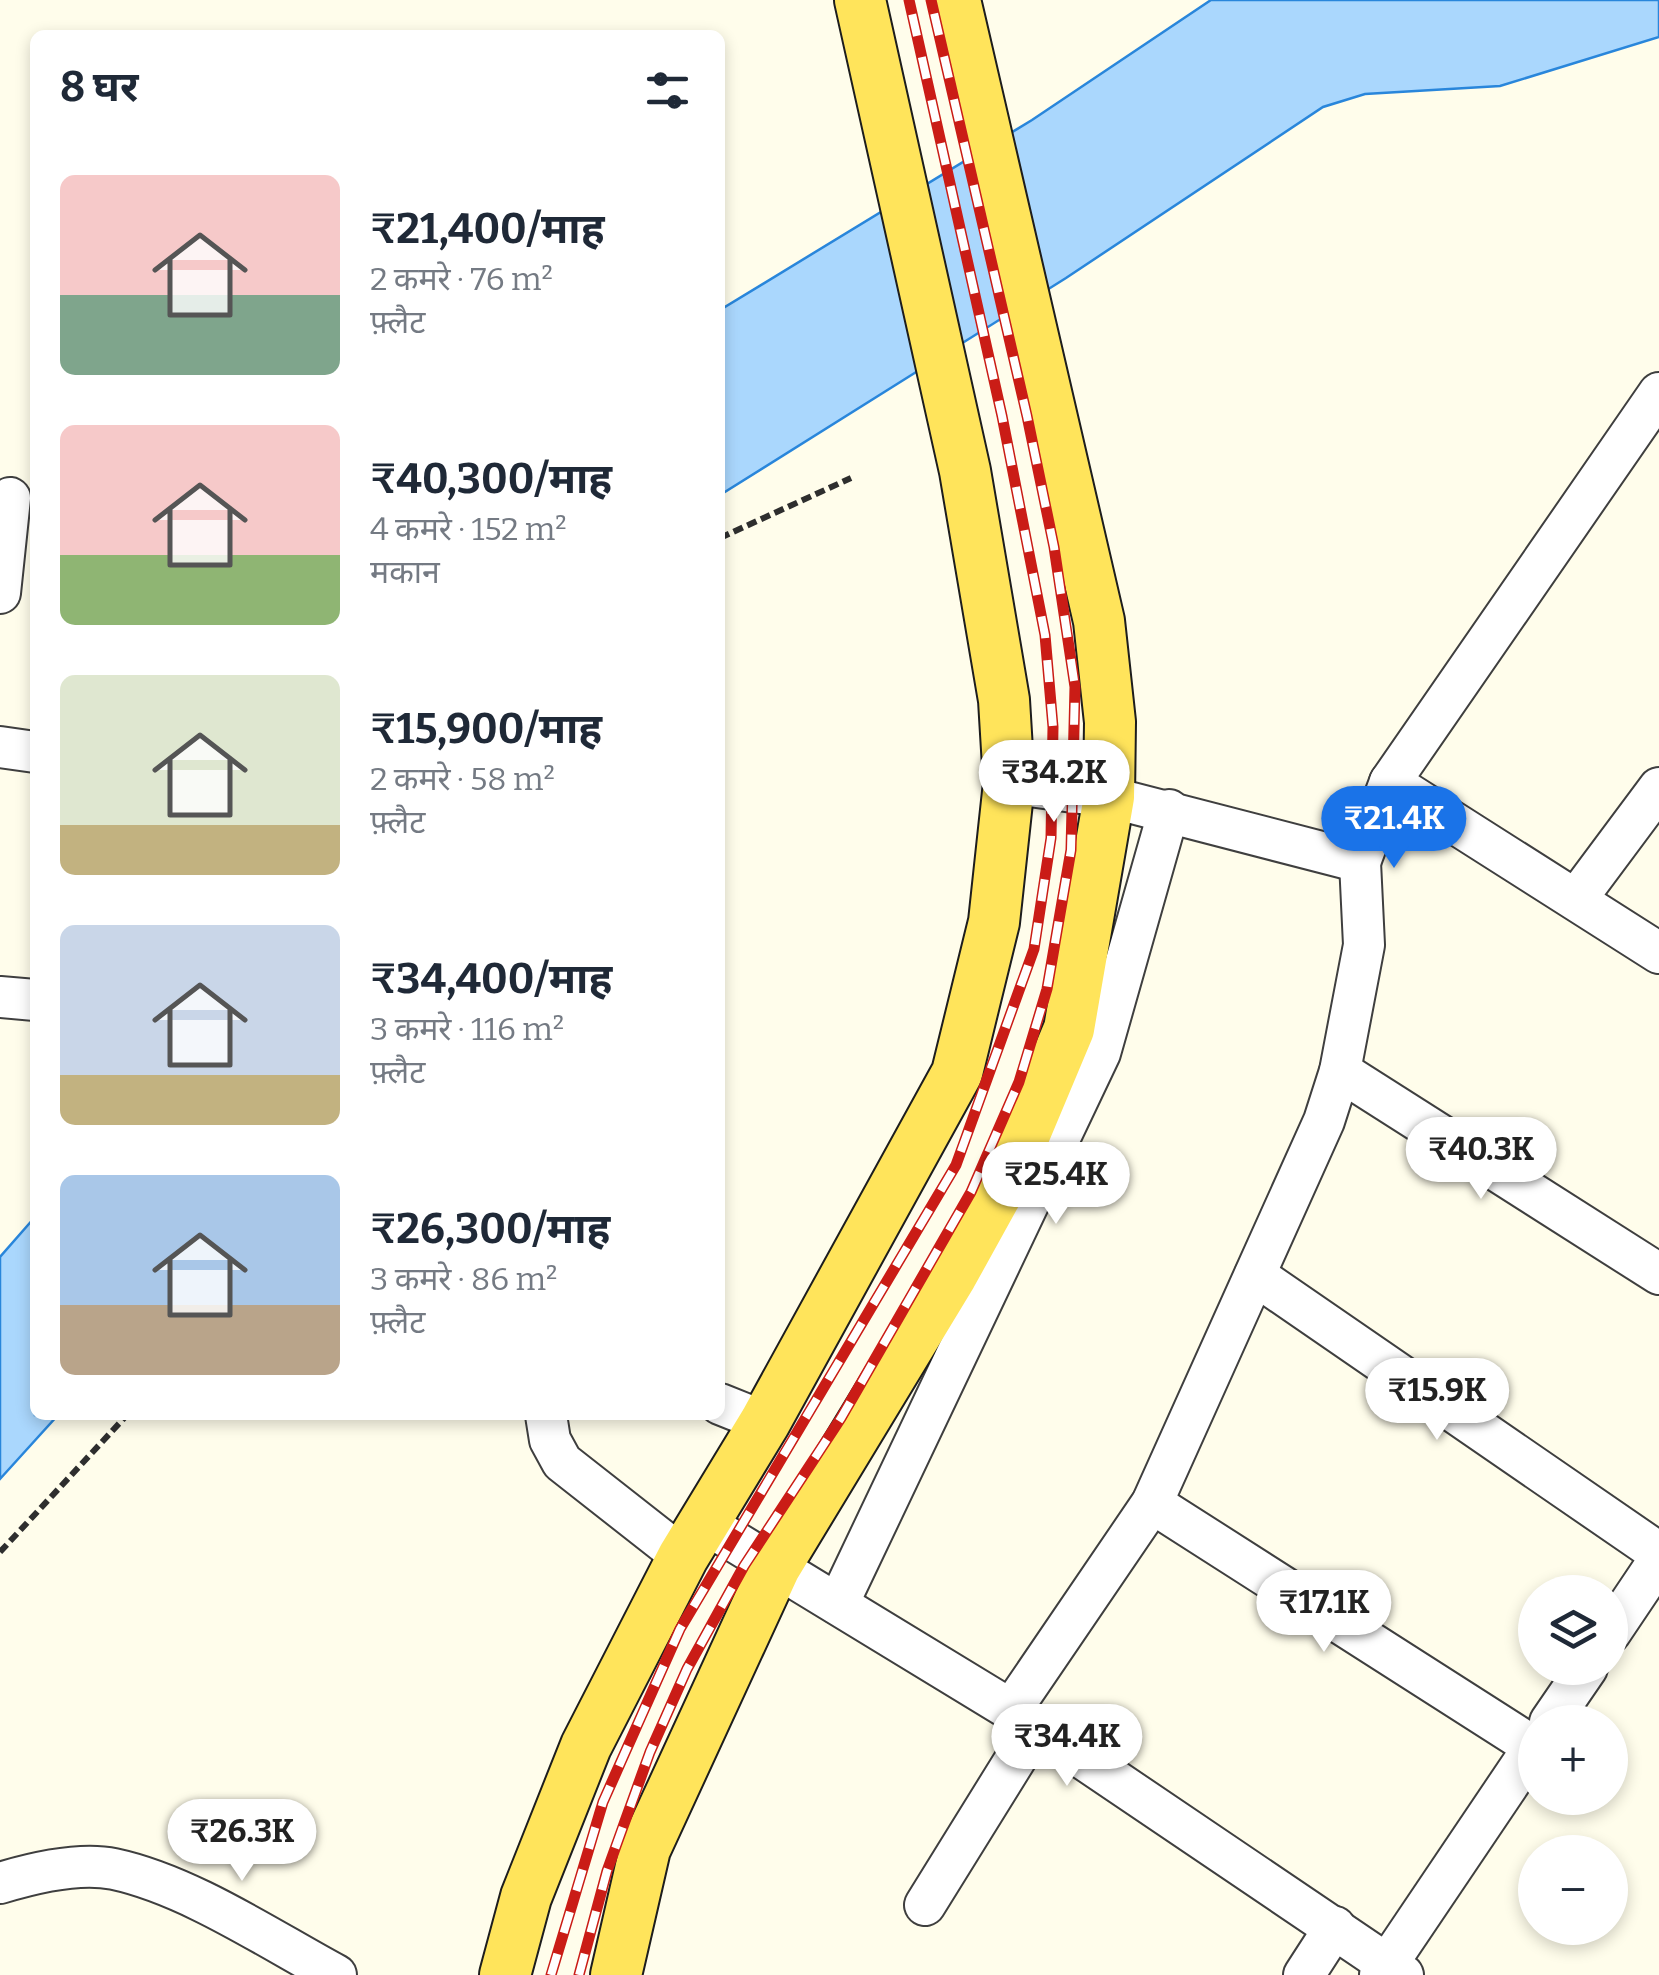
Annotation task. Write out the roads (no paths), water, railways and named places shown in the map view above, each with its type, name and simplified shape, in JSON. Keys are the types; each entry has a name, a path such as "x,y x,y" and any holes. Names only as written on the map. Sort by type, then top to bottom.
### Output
{"main road":[{"path":"505,1975 526,1896 586,1746 694,1540 742,1413 957,1074 994,922 1008,783 1004,700 965,471 860,0"},
{"path":"616,1975 645,1849 775,1567 952,1276 1009,1172 1069,1029 1109,796 1110,722 1098,621 955,0"}],"street":[{"path":"924,1904 1024,1718 1152,1503 1324,1121 1340,1072 1364,945 1360,862 1390,782 1659,393"},
{"path":"0,594 15,498"},
{"path":"0,747 30,751"},
{"path":"1390,782 1659,953"},
{"path":"1008,783 1109,796 1360,862"},
{"path":"1577,898 1659,788"},
{"path":"838,1604 1100,1054 1169,810"},
{"path":"0,997 30,1000"},
{"path":"1340,1072 1659,1274"},
{"path":"1255,1275 1659,1557 1628,1605"},
{"path":"547,1420 550,1440 562,1462 694,1540 775,1567 1024,1718 1335,1926 1391,1971 1518,1771"},
{"path":"1152,1503 1518,1736"},
{"path":"0,1883 59,1871 112,1869 200,1902 336,1975"},
{"path":"1304,1975 1335,1926"}],"water":[{"path":"1211,0 1659,0 1659,37 1500,86 1365,94 1323,107 1066,278 725,492 725,307 1032,120"},
{"path":"30,1223 30,1420 53,1420 0,1479 0,1257"}],"railway":[{"path":"551,1975 603,1802 680,1629 956,1165 1034,949 1051,838 1053,727 1045,635 1002,416 909,0"},
{"path":"579,1975 607,1871 650,1752 687,1669 744,1566 841,1418 971,1192 1019,1082 1047,989 1071,850 1075,687 1054,547 1027,416 931,0"}]}
